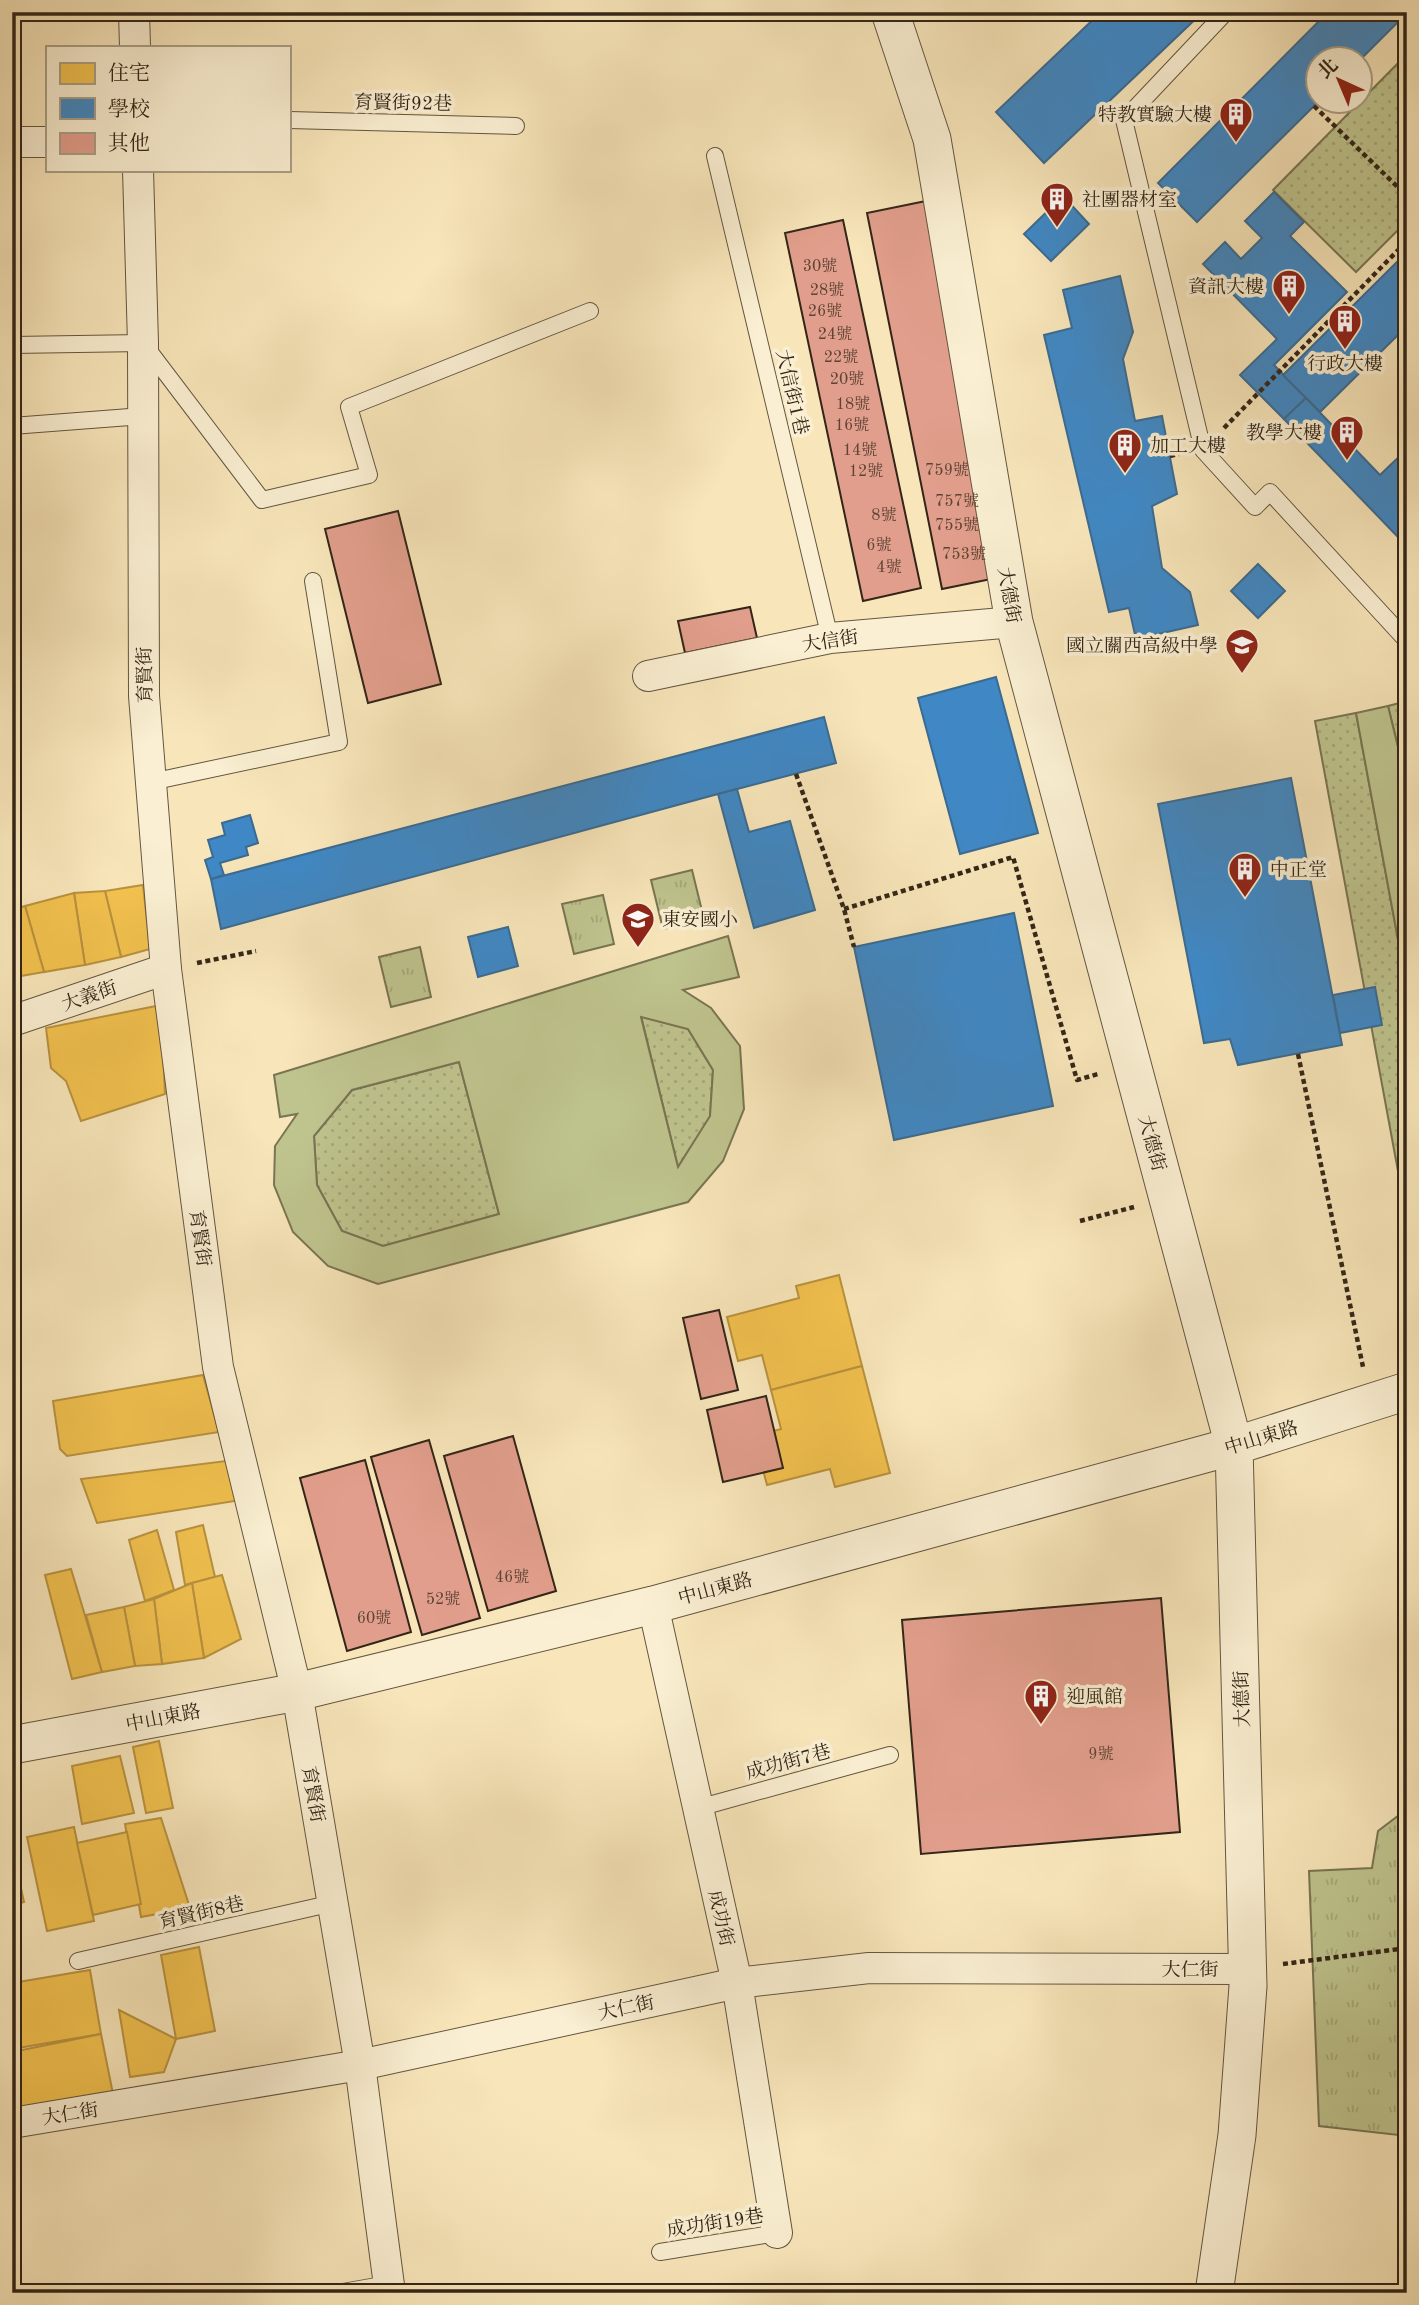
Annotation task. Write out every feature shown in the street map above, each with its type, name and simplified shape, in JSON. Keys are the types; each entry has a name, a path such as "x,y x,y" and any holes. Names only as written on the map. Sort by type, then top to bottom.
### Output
{"street":[{"path":"134,12 135,46"},
{"name":"大德街","path":"890,12 932,139 1014,622 1234,1446 1248,1969 1237,2135 1214,2293"},
{"path":"12,142 46,142"},
{"name":"育賢街","path":"138,172 143,343 144,696 166,969 218,1367 297,1692 360,2065 389,2288"},
{"name":"大信街","path":"648,677 830,638 1014,622"},
{"name":"大義街","path":"12,1021 166,969"},
{"name":"中山東路","path":"12,1745 297,1692 653,1605 1234,1446 1407,1391"},
{"name":"成功街","path":"653,1605 737,1983 776,2233"},
{"name":"大仁街","path":"12,2123 360,2065 737,1983 869,1968 1248,1969"}],"lane":[{"path":"1226,12 1124,120 1203,450 1255,507 1270,492 1407,641"},
{"name":"育賢街92巷","path":"290,120 516,126"},
{"name":"大信街1巷","path":"715,156 830,638"},
{"path":"12,345 143,343 262,500 369,475 349,407 590,311"},
{"path":"12,426 143,416"},
{"path":"151,782 339,742 313,581"},
{"name":"成功街7巷","path":"698,1808 890,1755"},
{"name":"育賢街8巷","path":"78,1961 333,1903"},
{"name":"成功街19巷","path":"660,2252 776,2233"},
{"path":"337,2293 389,2288"}],"path":[{"path":"1324,116 1407,196"},
{"path":"1170,456 1203,450 1407,241"},
{"path":"796,774 844,909 854,947"},
{"path":"844,909 1013,857 1077,1080 1132,1065"},
{"path":"166,969 256,951"},
{"path":"1298,1054 1370,1402"},
{"path":"1080,1221 1168,1198"},
{"path":"1248,1969 1407,1948"}],"green space":[{"path":"1407,54 1407,221 1356,272 1273,190 1346,116 1374,116 1374,87"},
{"path":"1407,701 1407,784 1388,706"},
{"path":"1388,706 1407,784 1407,988 1356,713"},
{"path":"1356,713 1407,988 1407,1220 1315,721"},
{"path":"692,870 704,919 663,929 651,880"},
{"path":"603,895 614,944 574,954 562,904"},
{"path":"728,936 739,977 683,990 711,1008 740,1046 744,1109 723,1161 688,1202 378,1284 328,1266 293,1232 274,1185 275,1146 297,1114 280,1117 274,1075","holes":["641,1017 688,1029 713,1070 710,1116 678,1167","459,1062 499,1214 383,1246 342,1231 317,1185 314,1136 352,1090"]},
{"path":"420,947 431,997 391,1007 379,957"},
{"path":"641,1016 688,1029 713,1070 710,1117 678,1167"},
{"path":"459,1062 499,1214 383,1246 342,1231 317,1185 314,1136 352,1090"},
{"path":"1407,1809 1407,2136 1319,2126 1309,1871 1372,1868 1378,1831"}],"building: 住宅":[{"path":"143,885 150,949 121,957 105,891"},
{"path":"105,891 121,957 85,965 74,893"},
{"path":"74,893 85,965 44,972 25,906"},
{"path":"25,906 44,972 15,977 12,964 12,910"},
{"path":"161,1005 165,1094 81,1121 66,1081 51,1068 46,1028"},
{"path":"12,1051 20,1102 12,1105"},
{"path":"839,1275 862,1366 771,1390 762,1355 738,1361 727,1317 799,1298 796,1286"},
{"path":"862,1366 890,1473 835,1487 830,1469 767,1485 754,1436 781,1429 771,1390"},
{"path":"203,1375 219,1432 67,1456 60,1449 53,1401"},
{"path":"226,1461 241,1500 97,1523 81,1479"},
{"path":"203,1525 215,1577 185,1585 176,1532"},
{"path":"157,1530 174,1590 145,1601 129,1540"},
{"path":"71,1569 102,1672 72,1679 45,1575"},
{"path":"222,1575 241,1639 204,1658 192,1583"},
{"path":"192,1583 204,1658 162,1664 154,1599"},
{"path":"154,1599 162,1664 135,1666 124,1607"},
{"path":"124,1607 135,1666 102,1672 86,1615"},
{"path":"159,1741 173,1808 146,1813 133,1747"},
{"path":"120,1756 134,1813 82,1824 72,1766"},
{"path":"161,1818 190,1908 141,1917 125,1824"},
{"path":"74,1827 94,1921 47,1931 27,1837"},
{"path":"127,1832 141,1904 93,1915 77,1843"},
{"path":"12,1847 24,1902 12,1905"},
{"path":"199,1947 215,2031 176,2039 161,1955"},
{"path":"90,1970 101,2034 12,2049 12,1983"},
{"path":"119,2010 176,2039 164,2072 130,2077"},
{"path":"101,2034 113,2094 22,2112 12,2065 12,2052"}],"building: 學校":[{"path":"1101,12 1203,12 1044,163 996,112"},
{"name":"特教實驗大樓","path":"1328,12 1389,12 1398,22 1374,46 1304,46 1304,116 1197,222 1158,183"},
{"name":"資訊大樓","path":"1274,192 1304,222 1290,236 1347,292 1274,365 1306,398 1284,419 1240,375 1277,339 1203,264 1225,242 1241,259 1262,238 1245,221"},
{"name":"社團器材室","path":"1063,196 1089,224 1051,261 1024,234"},
{"name":"行政大樓","path":"1407,252 1407,326 1320,412 1283,375"},
{"name":"加工大樓","path":"1120,276 1133,332 1123,359 1135,421 1162,416 1177,494 1152,506 1162,568 1190,592 1198,625 1136,639 1129,608 1109,612 1044,335 1072,328 1063,290"},
{"name":"教學大樓","path":"1306,398 1380,475 1407,449 1407,527 1397,536 1284,419"},
{"path":"1258,564 1285,591 1258,618 1231,591"},
{"path":"996,677 1038,833 960,854 918,698"},
{"path":"824,717 836,763 221,929 211,879"},
{"name":"中正堂","path":"1291,778 1342,1045 1238,1065 1230,1039 1204,1043 1158,804"},
{"path":"737,789 749,832 790,821 815,910 754,928 718,794"},
{"path":"250,815 258,843 246,847 248,855 220,863 224,875 211,879 205,860 213,857 208,840 225,835 222,823"},
{"path":"1014,913 1053,1106 894,1140 854,947"},
{"path":"508,927 518,966 478,977 468,937"},
{"path":"1375,987 1382,1025 1340,1033 1333,995"}],"building: 其他":[{"path":"926,201 1001,577 942,589 867,213"},
{"path":"843,220 921,588 863,601 785,233"},
{"path":"398,511 441,684 368,703 325,529"},
{"path":"750,607 757,638 685,653 678,621"},
{"path":"719,1310 738,1390 701,1399 683,1318"},
{"path":"766,1396 783,1468 723,1482 707,1410"},
{"path":"513,1436 556,1591 488,1611 444,1456"},
{"path":"429,1440 480,1618 422,1635 371,1457"},
{"path":"365,1460 411,1632 347,1651 300,1478"},
{"name":"迎風館","path":"1161,1598 1180,1832 921,1854 902,1620"}],"place":[{"name":"特教實驗大樓","path":"1236,144"},
{"name":"社團器材室","path":"1057,229"},
{"name":"資訊大樓","path":"1289,316"},
{"name":"行政大樓","path":"1345,351"},
{"name":"教學大樓","path":"1347,462"},
{"name":"加工大樓","path":"1125,475"},
{"name":"國立關西高級中學","path":"1242,675"},
{"name":"中正堂","path":"1245,899"},
{"name":"東安國小","path":"638,949"},
{"name":"迎風館","path":"1041,1726"}]}
